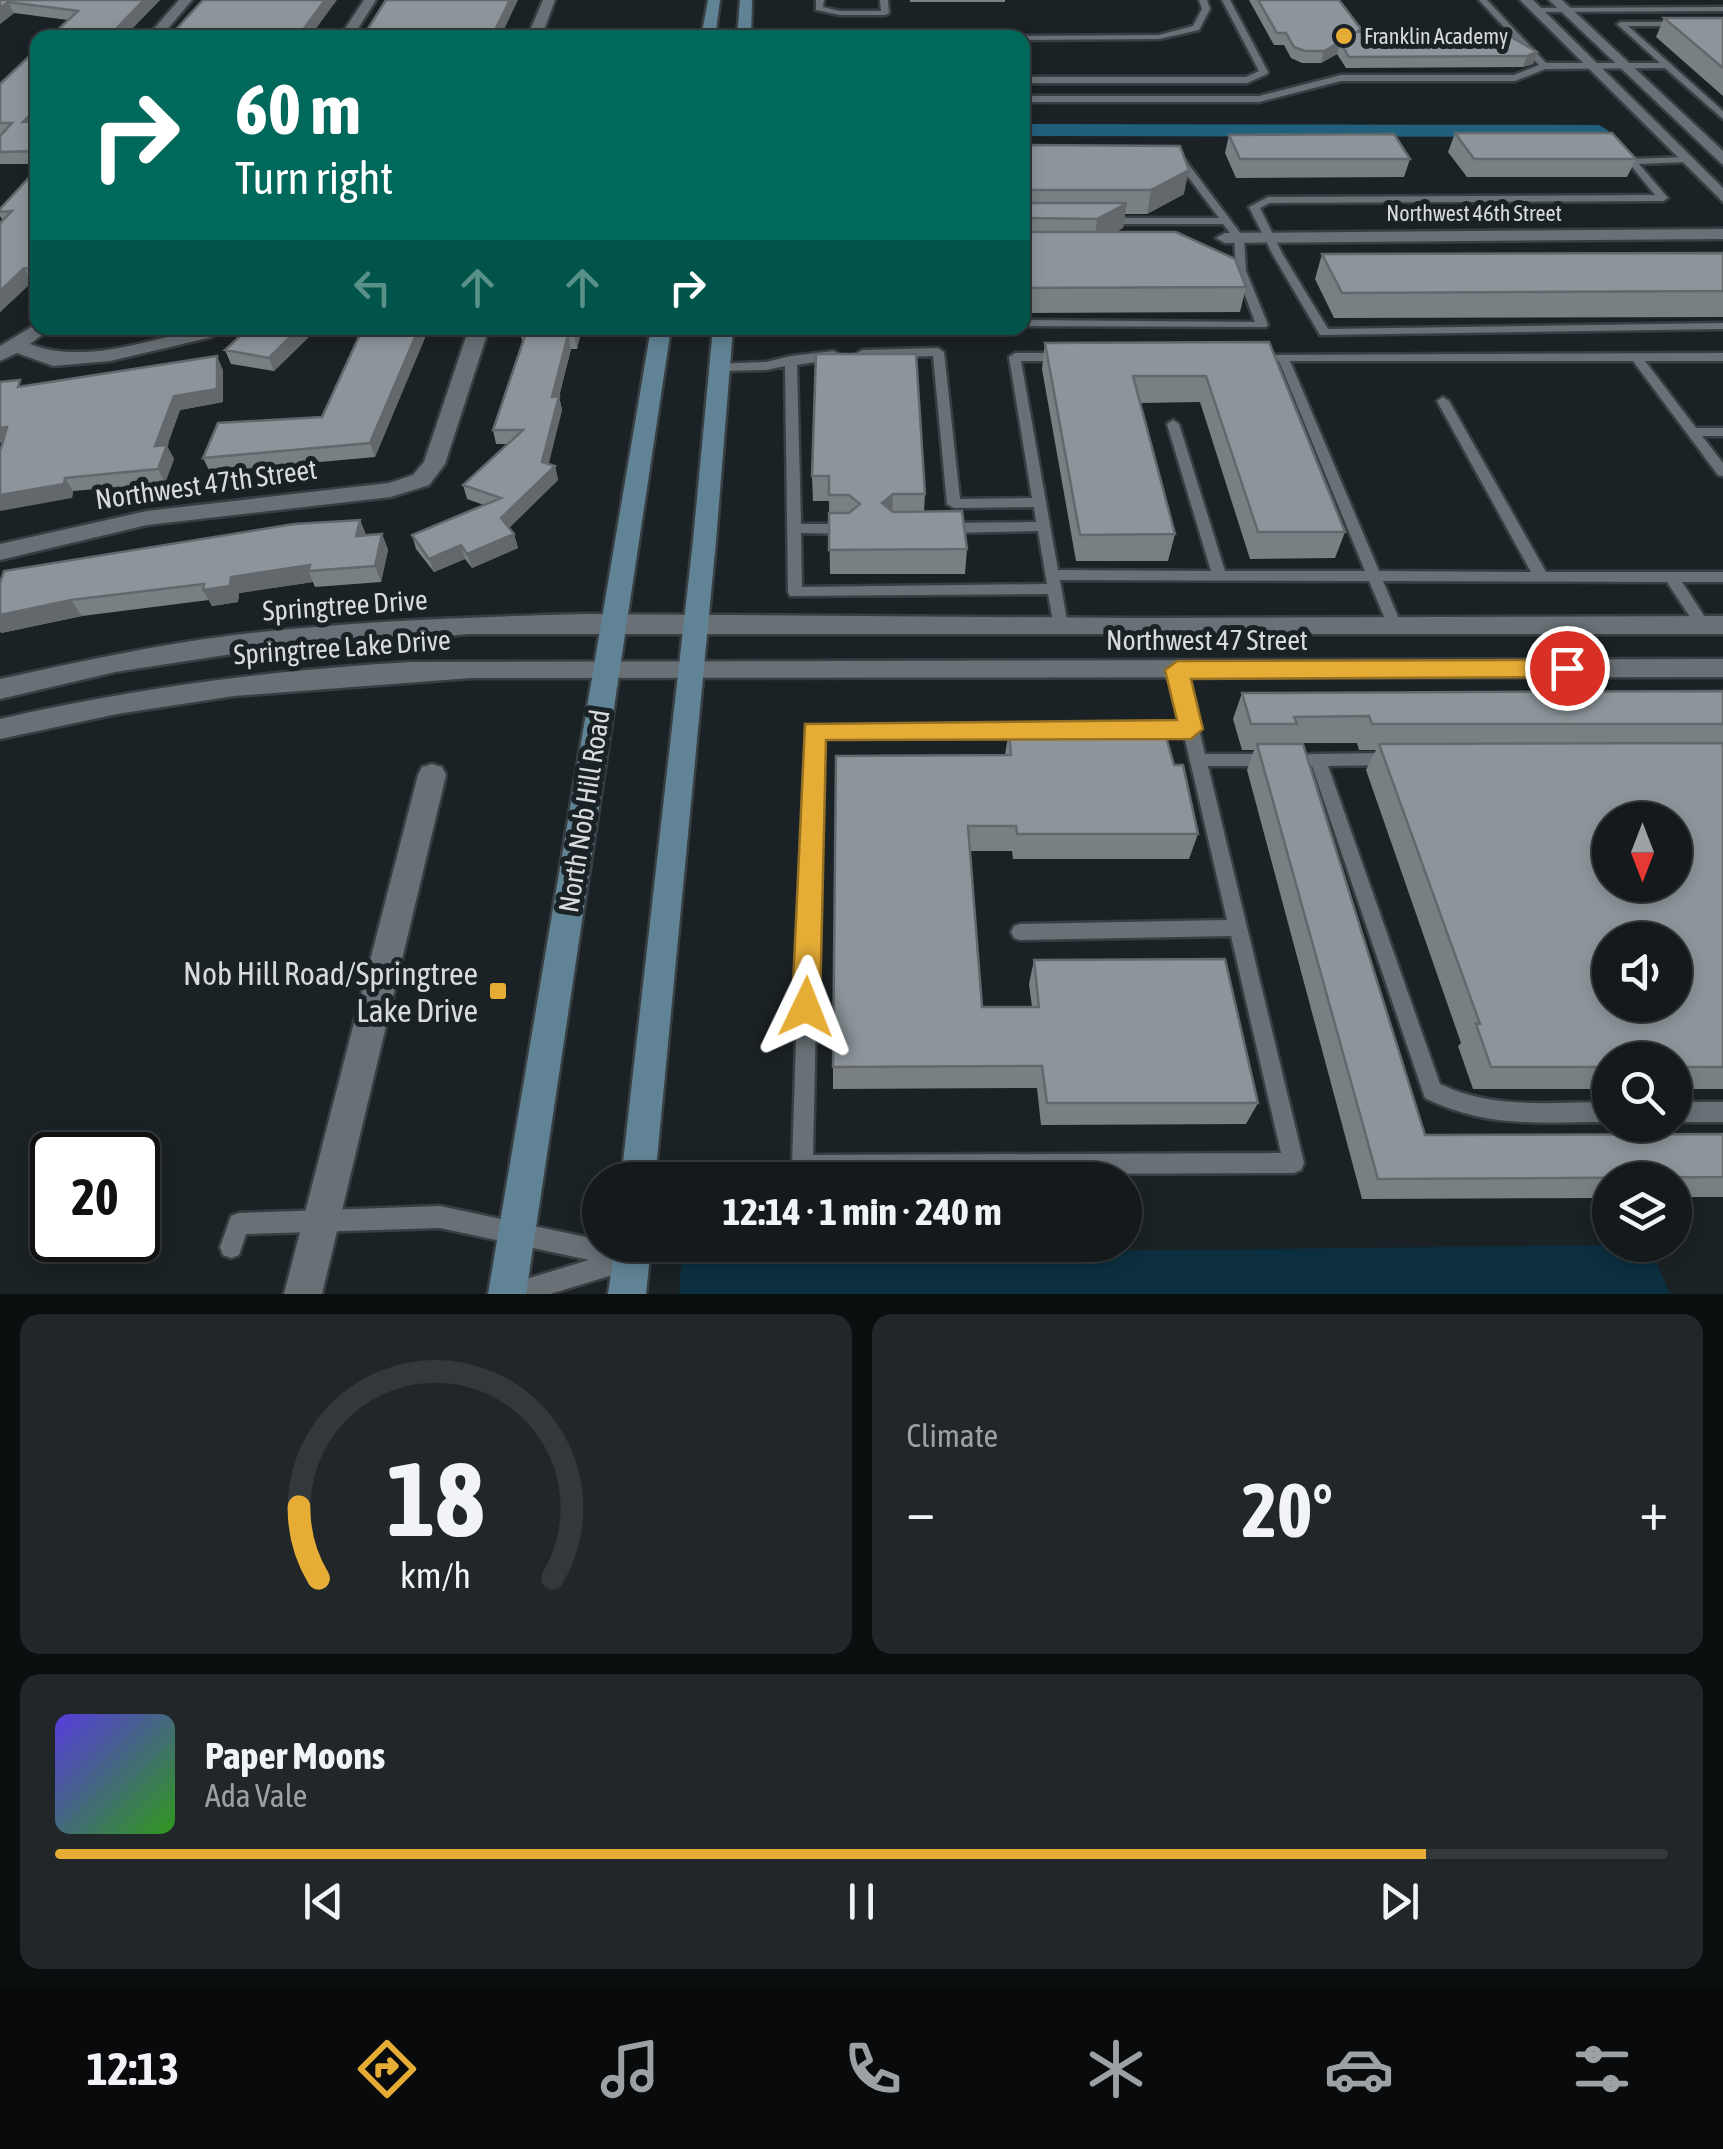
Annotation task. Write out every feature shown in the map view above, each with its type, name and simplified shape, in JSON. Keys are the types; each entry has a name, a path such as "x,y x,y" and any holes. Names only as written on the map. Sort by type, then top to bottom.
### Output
{"main road":[{"path":"709,30 714,0"},
{"path":"744,30 746,0"},
{"name":"North Nob Hill Road","path":"510,1294 515,1234 660,335"},
{"path":"640,1162 660,935 699,623 722,335"}],"street":[{"path":"159,30 186,0"},
{"path":"350,30 370,0"},
{"path":"537,30 550,0"},
{"path":"1555,0 1723,160"},
{"path":"1531,5 1723,197"},
{"name":"Northwest 46th Street","path":"1229,239 1723,234"},
{"path":"8,350 30,335"},
{"path":"8,350 52,360 110,355 196,335"},
{"name":"Northwest 47th Street","path":"0,552 146,518 391,490 421,480 434,464 478,335"},
{"name":"Springtree Drive","path":"0,689 151,656 259,640 427,628 699,623"},
{"name":"Northwest 47 Street","path":"699,623 1102,628 1713,625"},
{"path":"1713,625 1723,656"},
{"path":"1102,628 1110,670"},
{"name":"Northwest 47 Street","path":"692,671 1723,668"},
{"name":"Springtree Lake Drive","path":"0,729 111,704 270,679 471,669 692,671"},
{"path":"303,1294 432,775"}],"lane":[{"path":"820,0 819,8 840,13 885,13 884,0"},
{"path":"1030,38 1159,37 1196,28 1206,9 1203,0"},
{"path":"1030,80 1247,80 1264,72 1226,0"},
{"path":"1483,0 1544,66"},
{"path":"1667,9 1680,0"},
{"path":"1531,5 1568,10 1723,9"},
{"path":"1689,24 1621,24 1723,116"},
{"path":"1030,99 1259,99 1341,78 1515,78 1544,66 1665,66"},
{"path":"1686,160 1632,161 1664,198 1268,200 1254,206 1266,237 1292,271 1324,333 1723,326"},
{"path":"1030,323 1262,325 1229,239 1183,163 1166,163"},
{"path":"1097,221 1229,239"},
{"path":"1292,271 1311,271"},
{"path":"720,367 810,356 938,352 954,504 1040,502"},
{"path":"1061,627 1015,357 1072,357"},
{"path":"1245,357 1420,362 1723,357"},
{"path":"1283,357 1395,626"},
{"path":"1636,357 1723,472"},
{"path":"791,360 797,528 795,592 1219,575 1723,576"},
{"path":"1442,401 1541,576"},
{"path":"1174,424 1219,575"},
{"path":"1693,432 1723,432"},
{"path":"930,528 1044,526"},
{"path":"797,528 848,529"},
{"path":"1672,576 1713,625"},
{"path":"1177,670 1294,1162 802,1165 814,731 1191,729"},
{"path":"1198,760 1281,760"},
{"path":"1415,760 1309,760 1432,1091 1457,1106 1490,1111 1592,1112"},
{"path":"1020,932 1238,928"},
{"path":"1692,1112 1723,1112"},
{"path":"232,1247 239,1224 440,1217 630,1266"},
{"path":"510,1294 630,1266"}],"shaded area":[{"path":"1592,1246 1592,1262 1656,1262 1670,1294 679,1294 682,1262 1142,1262 1142,1251"}],"building":[{"path":"0,0 144,0 115,30 58,30 78,11 8,2 0,8"},
{"path":"203,0 325,0 303,30 175,30"},
{"path":"386,0 510,0 495,30 367,30"},
{"name":"Franklin Academy","path":"1258,0 1339,0 1361,29 1357,32 1501,31 1537,52 1527,56 1349,57 1340,42 1324,51 1305,51 1294,47 1286,33 1277,33"},
{"path":"1664,18 1723,18 1723,68"},
{"path":"30,56 30,115 23,122 30,122 30,151 0,152 0,136 12,123 0,123 0,84"},
{"path":"1455,133 1612,133 1636,159 1474,159"},
{"path":"1394,134 1410,159 1240,159 1229,135"},
{"path":"1030,145 1180,146 1189,170 1151,190 1030,190"},
{"path":"30,177 30,269 24,268 0,291 0,223 12,211 0,209"},
{"path":"1030,203 1127,203 1097,219 1030,218"},
{"path":"1030,232 1176,232 1235,259 1246,287 1030,288"},
{"path":"1723,253 1723,291 1342,293 1322,254"},
{"path":"241,335 292,335 269,358 225,350"},
{"path":"360,335 416,335 370,443 203,458 218,423 322,417"},
{"path":"568,335 552,397 559,396 542,462 555,466 501,518 514,534 467,554 461,545 429,559 412,535 501,498 463,485 523,430 493,430 525,336 521,336"},
{"path":"1269,342 1345,532 1258,532 1206,376 1133,376 1175,534 1080,535 1045,343"},
{"path":"816,354 916,354 925,494 893,494 882,503 893,512 962,511 967,549 829,550 829,513 849,513 860,504 849,495 829,495 829,476 812,476"},
{"path":"217,356 217,389 174,396 155,446 167,445 158,469 65,478 64,484 0,495 0,452 7,427 0,428 0,382 20,380 18,387"},
{"path":"360,520 356,536 382,534 375,566 308,571 310,565 231,577 230,586 203,590 204,584 71,600 0,615 4,571 294,524"},
{"path":"1723,691 1723,724 1372,724 1369,716 1294,717 1297,724 1251,724 1242,693"},
{"path":"1009,730 1164,730 1174,765 1183,765 1198,834 1017,834 1016,826 968,826 982,1007 1039,1007 1034,960 1225,959 1258,1103 1047,1103 1042,1066 833,1067 836,756 1011,755"},
{"path":"1723,743 1723,1067 1692,1067 1692,1042 1592,1042 1592,1067 1491,1067 1476,1024 1480,1024 1379,744"},
{"path":"1257,744 1303,744 1425,1135 1592,1134 1592,1142 1692,1142 1692,1134 1723,1134 1723,1177 1692,1177 1692,1162 1592,1162 1592,1178 1378,1179"}],"waterway":[{"path":"1030,130 1599,131"}],"place":[{"name":"Franklin Academy","path":"1344,36"},
{"name":"Nob Hill Road/Springtree Lake Drive","path":"498,991"}],"route":[{"path":"806,1007 814,731 1191,729 1177,670 1567,668"}]}
